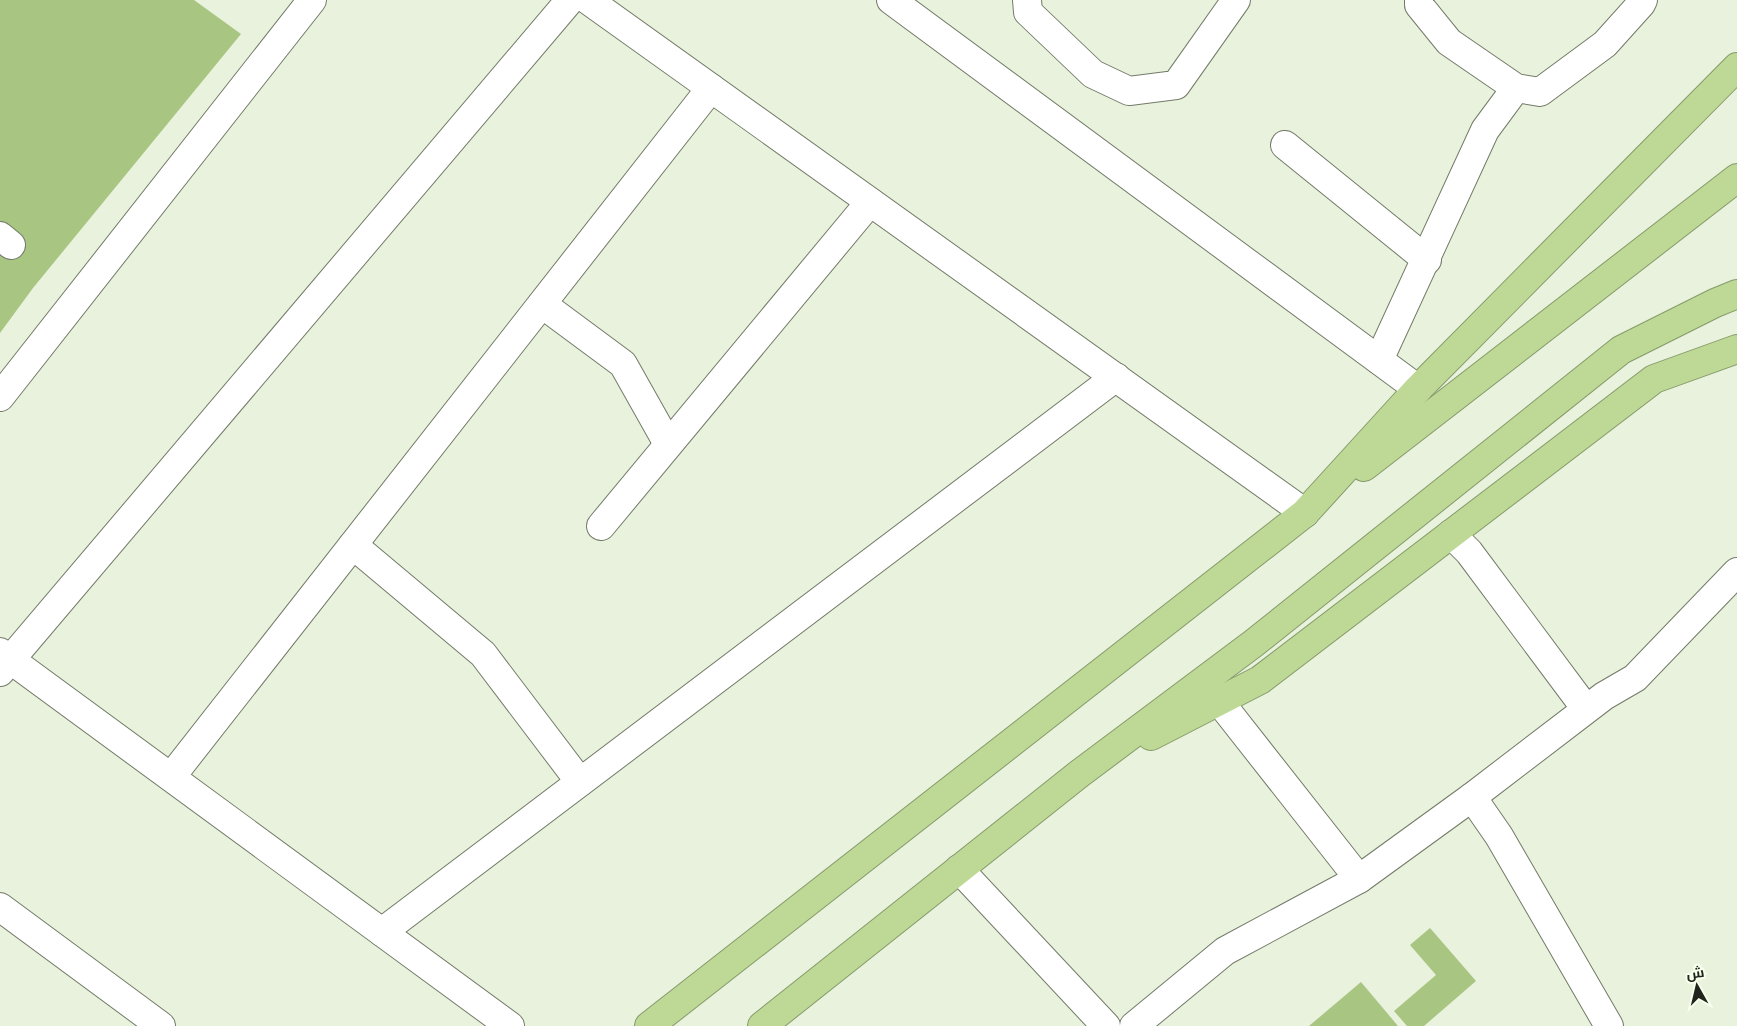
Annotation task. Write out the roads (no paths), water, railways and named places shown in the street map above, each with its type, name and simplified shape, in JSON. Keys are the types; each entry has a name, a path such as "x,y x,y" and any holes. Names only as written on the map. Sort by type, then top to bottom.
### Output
{"highway":[{"path":"1305,512 1418,389 1737,66"},
{"path":"649,1026 1305,512 1737,178"},
{"path":"762,1026 1079,774 1254,644 1621,350 1715,302 1737,294"},
{"path":"1079,774 1260,680 1654,379 1737,348"}],"street":[{"path":"0,397 312,0"},
{"path":"510,1026 171,777 4,661 570,0"},
{"path":"588,0 1305,512"},
{"path":"891,0 1418,389"},
{"path":"1027,0 1028,12 1094,74 1130,92 1176,85 1236,0"},
{"path":"1419,0 1420,5 1450,42 1516,88 1540,92 1605,44 1643,0"},
{"path":"171,777 711,88"},
{"path":"1379,360 1486,130 1516,88"},
{"path":"1285,145 1427,260"},
{"path":"600,526 870,202"},
{"path":"542,304 623,364 668,444"},
{"path":"382,932 1116,377"},
{"path":"1451,534 1469,552 1586,709"},
{"path":"353,545 483,654 580,782"},
{"path":"1134,1026 1225,951 1359,879 1472,797 1586,709 1635,678 1737,572"},
{"path":"1219,701 1359,879"},
{"path":"1472,797 1499,836 1608,1026"},
{"path":"959,869 1106,1026"},
{"path":"0,907 162,1026"}]}
